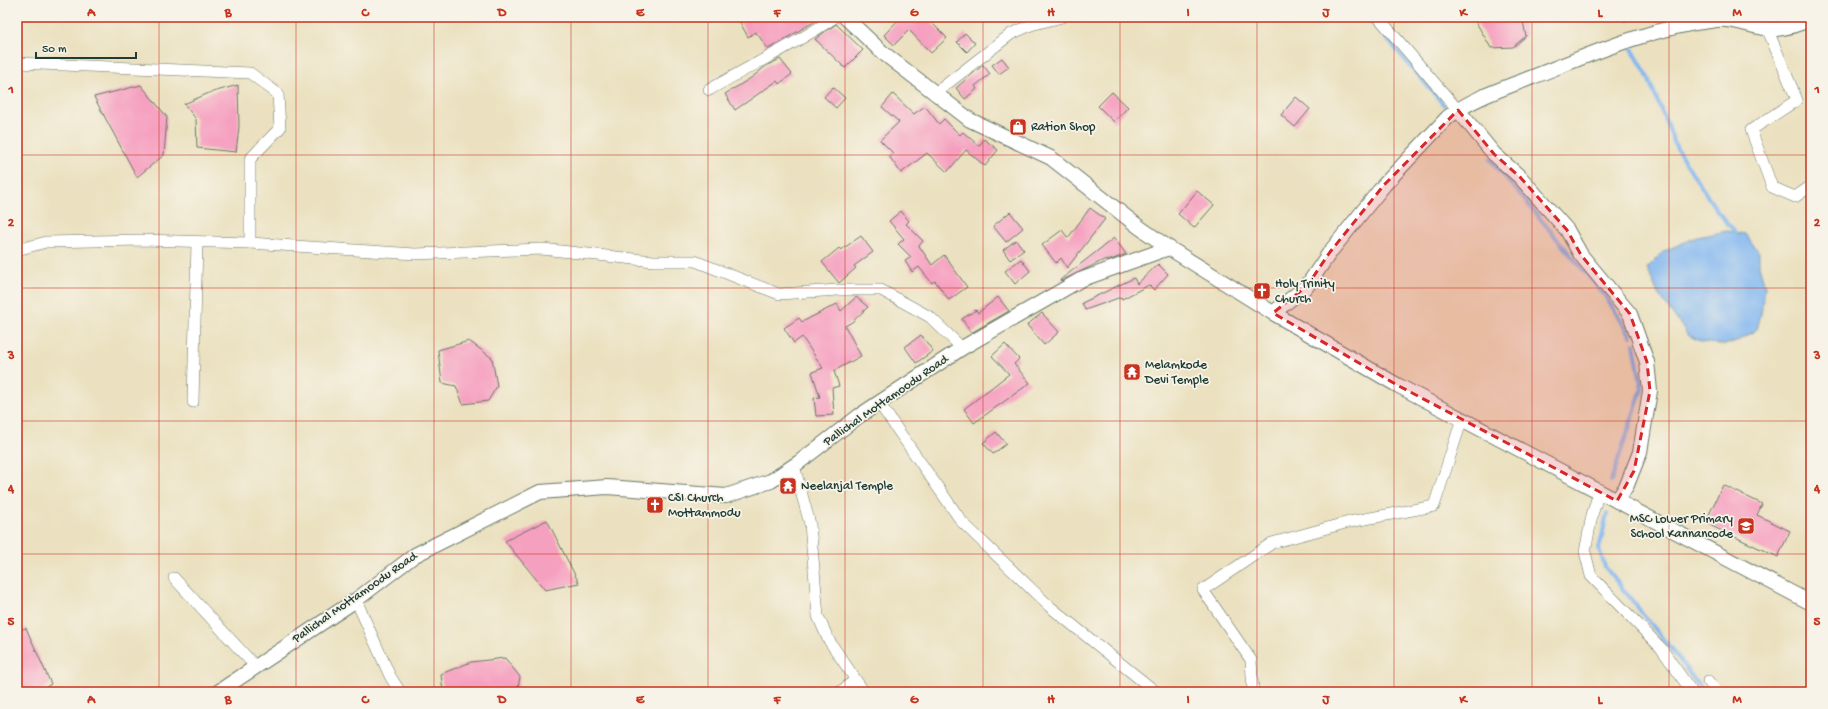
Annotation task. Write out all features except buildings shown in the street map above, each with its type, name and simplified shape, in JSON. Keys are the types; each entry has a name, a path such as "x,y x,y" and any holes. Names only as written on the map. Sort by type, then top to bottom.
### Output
{"street":[{"path":"709,90 745,68 794,44 835,17"},
{"path":"845,17 882,52 934,94 970,120 1052,158 1139,227 1169,248 1273,312 1397,384 1811,603"},
{"path":"934,94 1011,34 1031,24 1062,17"},
{"path":"1378,17 1494,154 1520,178 1567,230 1581,255 1630,314 1647,362 1650,391 1640,452 1627,486 1617,501"},
{"path":"1273,312 1308,286 1330,252 1384,185 1437,128 1458,110 1502,89 1614,44 1665,28 1680,21 1718,20 1740,22 1775,29 1794,25 1811,19"},
{"path":"1767,28 1797,100 1751,130 1772,187 1796,197 1811,186"},
{"path":"17,63 250,73 278,94 280,128 250,159 250,243"},
{"path":"17,250 46,242 142,240 250,243 415,254 542,248 653,261 695,262 780,294 838,290 881,290 930,317 962,348"},
{"path":"193,402 197,242"},
{"name":"Pallichal Mottamoodu Road","path":"218,692 254,666 356,600 415,555 540,492 607,487 726,496 772,481 879,402 962,348 1080,280 1169,248"},
{"path":"879,402 962,522 1049,606 1156,692"},
{"path":"1253,692 1251,660 1203,590 1272,544 1349,522 1434,506 1462,419"},
{"path":"794,466 810,524 818,616 828,639 864,692"},
{"path":"1600,492 1592,515 1585,552 1591,576 1661,648 1692,692"},
{"path":"174,578 254,666"},
{"path":"356,600 390,676 400,692"},
{"path":"840,692 855,680"},
{"path":"1708,681 1717,692"}],"highlighted area":[{"path":"1458,110 1494,154 1520,177 1567,230 1581,255 1630,314 1647,362 1650,391 1634,471 1617,501 1397,385 1273,313 1307,286 1330,252 1384,185"}],"water":[{"path":"1727,231 1745,234 1759,252 1759,266 1765,286 1757,329 1742,339 1725,345 1701,342 1688,335 1658,294 1647,268 1664,251 1697,237"}],"waterway":[{"path":"1368,17 1444,105"},
{"path":"1631,47 1646,73 1677,149 1717,211 1735,232 1735,236"},
{"path":"1490,159 1605,296 1631,336"},
{"path":"1611,481 1642,389 1634,344"},
{"path":"1607,514 1599,549 1605,567 1677,656 1703,692"}],"place":[{"name":"Ration Shop","path":"1018,127"},
{"name":"Holy Trinity Church","path":"1262,291"},
{"name":"Melamkode Devi Temple","path":"1132,372"},
{"name":"Neelanjal Temple","path":"788,486"},
{"name":"CSI Church Mottammodu","path":"655,505"},
{"name":"MSC Lower Primary School Kannancode","path":"1746,526"}]}
